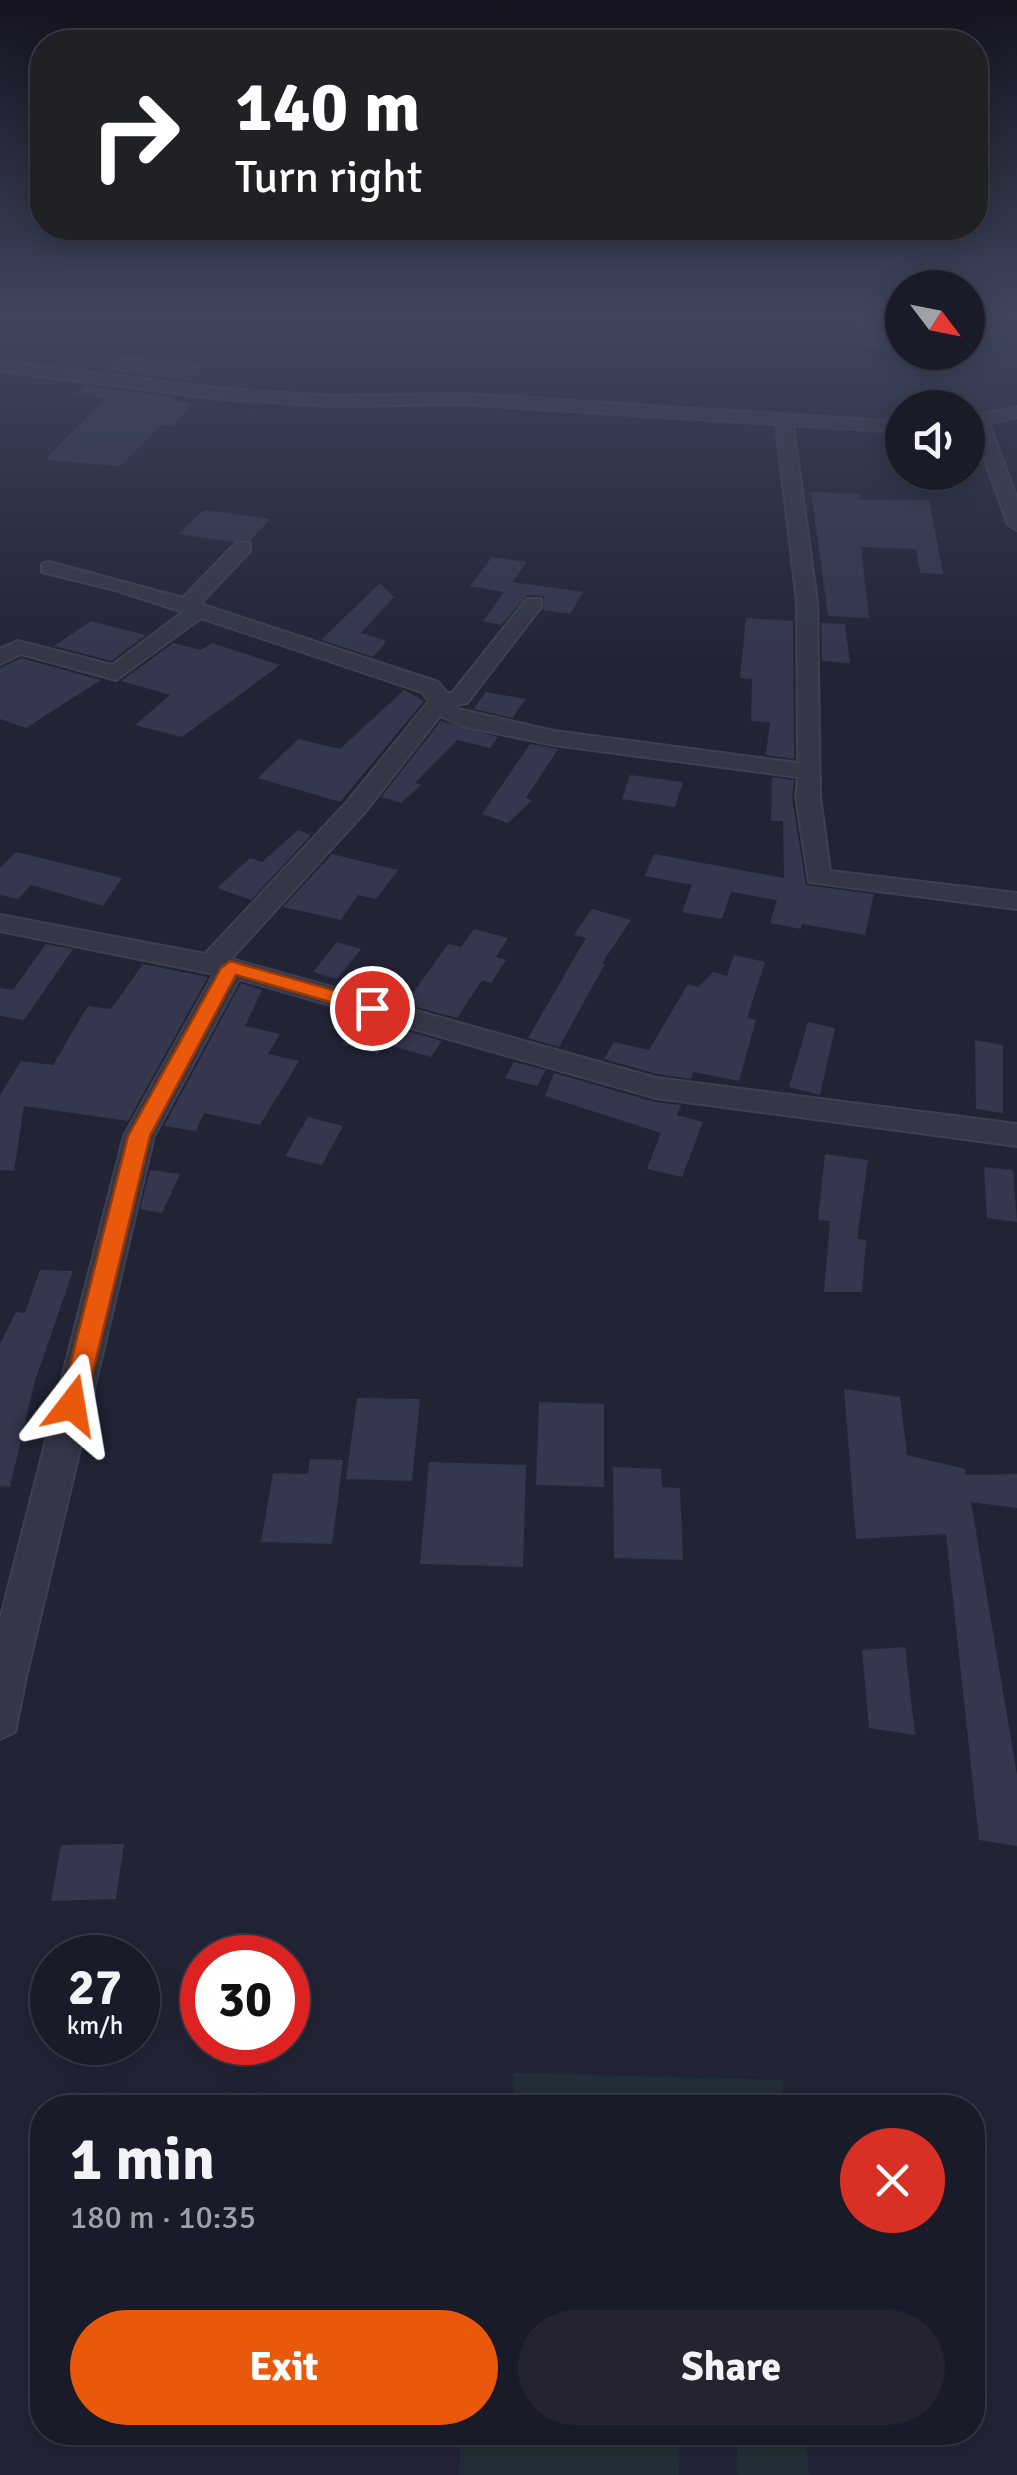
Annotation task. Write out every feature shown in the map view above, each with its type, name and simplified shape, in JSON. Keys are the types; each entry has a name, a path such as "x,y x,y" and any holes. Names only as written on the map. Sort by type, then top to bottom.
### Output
{"street":[{"path":"785,430 807,602 813,747 808,796 818,878 1017,901"},
{"path":"985,449 1017,524"},
{"path":"0,658 18,646 116,672 192,608 243,547"},
{"path":"50,568 192,608 430,687 450,714 474,722 554,738 810,772"},
{"path":"0,1718 6,1677 139,1136 221,966 441,700 459,698 534,603"},
{"path":"0,923 221,966 656,1088 1017,1135"}],"shaded area":[{"path":"514,2073 782,2080 783,2095 513,2095"},
{"path":"460,2445 678,2445 679,2475 459,2475"},
{"path":"737,2445 807,2445 809,2475 738,2475"}],"building":[{"path":"75,430 156,430 120,466 45,460"},
{"path":"811,492 859,494 860,500 929,500 943,574 920,573 916,549 861,547 869,618 828,616"},
{"path":"204,510 270,519 251,540 232,542 178,534"},
{"path":"492,557 527,562 512,582 583,592 570,614 543,610 544,596 527,595 501,625 483,621 504,592 470,586"},
{"path":"380,583 394,597 361,633 387,641 373,657 321,640"},
{"path":"746,618 793,621 794,759 766,755 770,722 751,721 752,679 740,678"},
{"path":"91,621 146,635 111,661 54,646"},
{"path":"821,623 845,624 850,663 822,661"},
{"path":"173,643 201,650 212,643 280,665 182,737 135,725 170,695 121,681"},
{"path":"21,658 101,680 26,728 0,719 0,668"},
{"path":"404,690 424,701 340,802 258,778 298,739 340,749"},
{"path":"486,692 526,699 512,718 466,707 474,708"},
{"path":"441,721 498,737 490,748 457,740 401,803 381,797"},
{"path":"530,744 558,749 526,798 532,800 508,823 482,814"},
{"path":"630,775 683,782 675,807 622,799"},
{"path":"772,777 794,780 792,798 806,885 874,894 865,935 802,924 801,929 770,923 777,900 731,892 722,919 682,912 692,885 645,876 654,854 784,878 783,821 771,821"},
{"path":"298,830 311,835 251,900 217,888 250,858 262,862"},
{"path":"16,852 122,878 103,906 31,885 18,899 0,895 0,868"},
{"path":"332,854 398,870 376,899 358,895 341,920 283,907"},
{"path":"592,909 631,920 602,963 605,964 559,1047 528,1038 586,938 574,935"},
{"path":"474,929 508,938 496,957 506,960 491,983 482,980 457,1018 405,1004 448,944 461,947"},
{"path":"337,942 361,949 337,979 313,972"},
{"path":"46,944 73,949 24,1020 0,1016 0,988 13,990"},
{"path":"734,955 765,962 747,1018 756,1020 739,1081 693,1072 691,1079 657,1074 604,1059 614,1042 649,1050 688,984 698,987 713,972 727,976"},
{"path":"143,964 208,977 128,1121 24,1106 14,1171 0,1170 0,1095 21,1061 53,1065 88,1006 111,1009"},
{"path":"241,983 262,990 245,1026 280,1034 268,1054 299,1061 260,1125 204,1113 196,1131 164,1126"},
{"path":"361,1018 442,1041 431,1057 385,1044 378,1054 342,1044"},
{"path":"808,1022 835,1028 820,1095 789,1087"},
{"path":"975,1040 1003,1045 1003,1113 976,1109"},
{"path":"514,1062 546,1070 537,1086 505,1078"},
{"path":"554,1073 655,1102 681,1105 677,1115 703,1122 682,1177 647,1169 661,1133 545,1096"},
{"path":"308,1117 343,1126 322,1165 285,1156"},
{"path":"825,1154 868,1160 857,1239 866,1240 862,1292 824,1292 830,1221 818,1220"},
{"path":"984,1167 1013,1170 1017,1222 987,1218"},
{"path":"150,1170 180,1174 162,1213 140,1209"},
{"path":"40,1270 73,1271 34,1384 10,1487 0,1486 0,1344 16,1312 25,1313"},
{"path":"844,1389 900,1397 907,1455 965,1469 966,1475 1017,1474 1017,1508 971,1502 1017,1775 1017,1846 979,1840 946,1534 856,1539"},
{"path":"357,1398 420,1399 412,1481 346,1479"},
{"path":"539,1402 604,1404 604,1487 536,1485"},
{"path":"310,1459 343,1460 332,1544 261,1542 273,1473 308,1474"},
{"path":"429,1462 526,1465 523,1567 420,1564"},
{"path":"613,1467 661,1469 662,1487 680,1488 683,1560 614,1558"},
{"path":"905,1647 915,1735 869,1728 862,1650"},
{"path":"124,1844 116,1899 51,1901 61,1845"}],"route":[{"path":"72,1405 139,1136 230,968 372,1008"}]}
